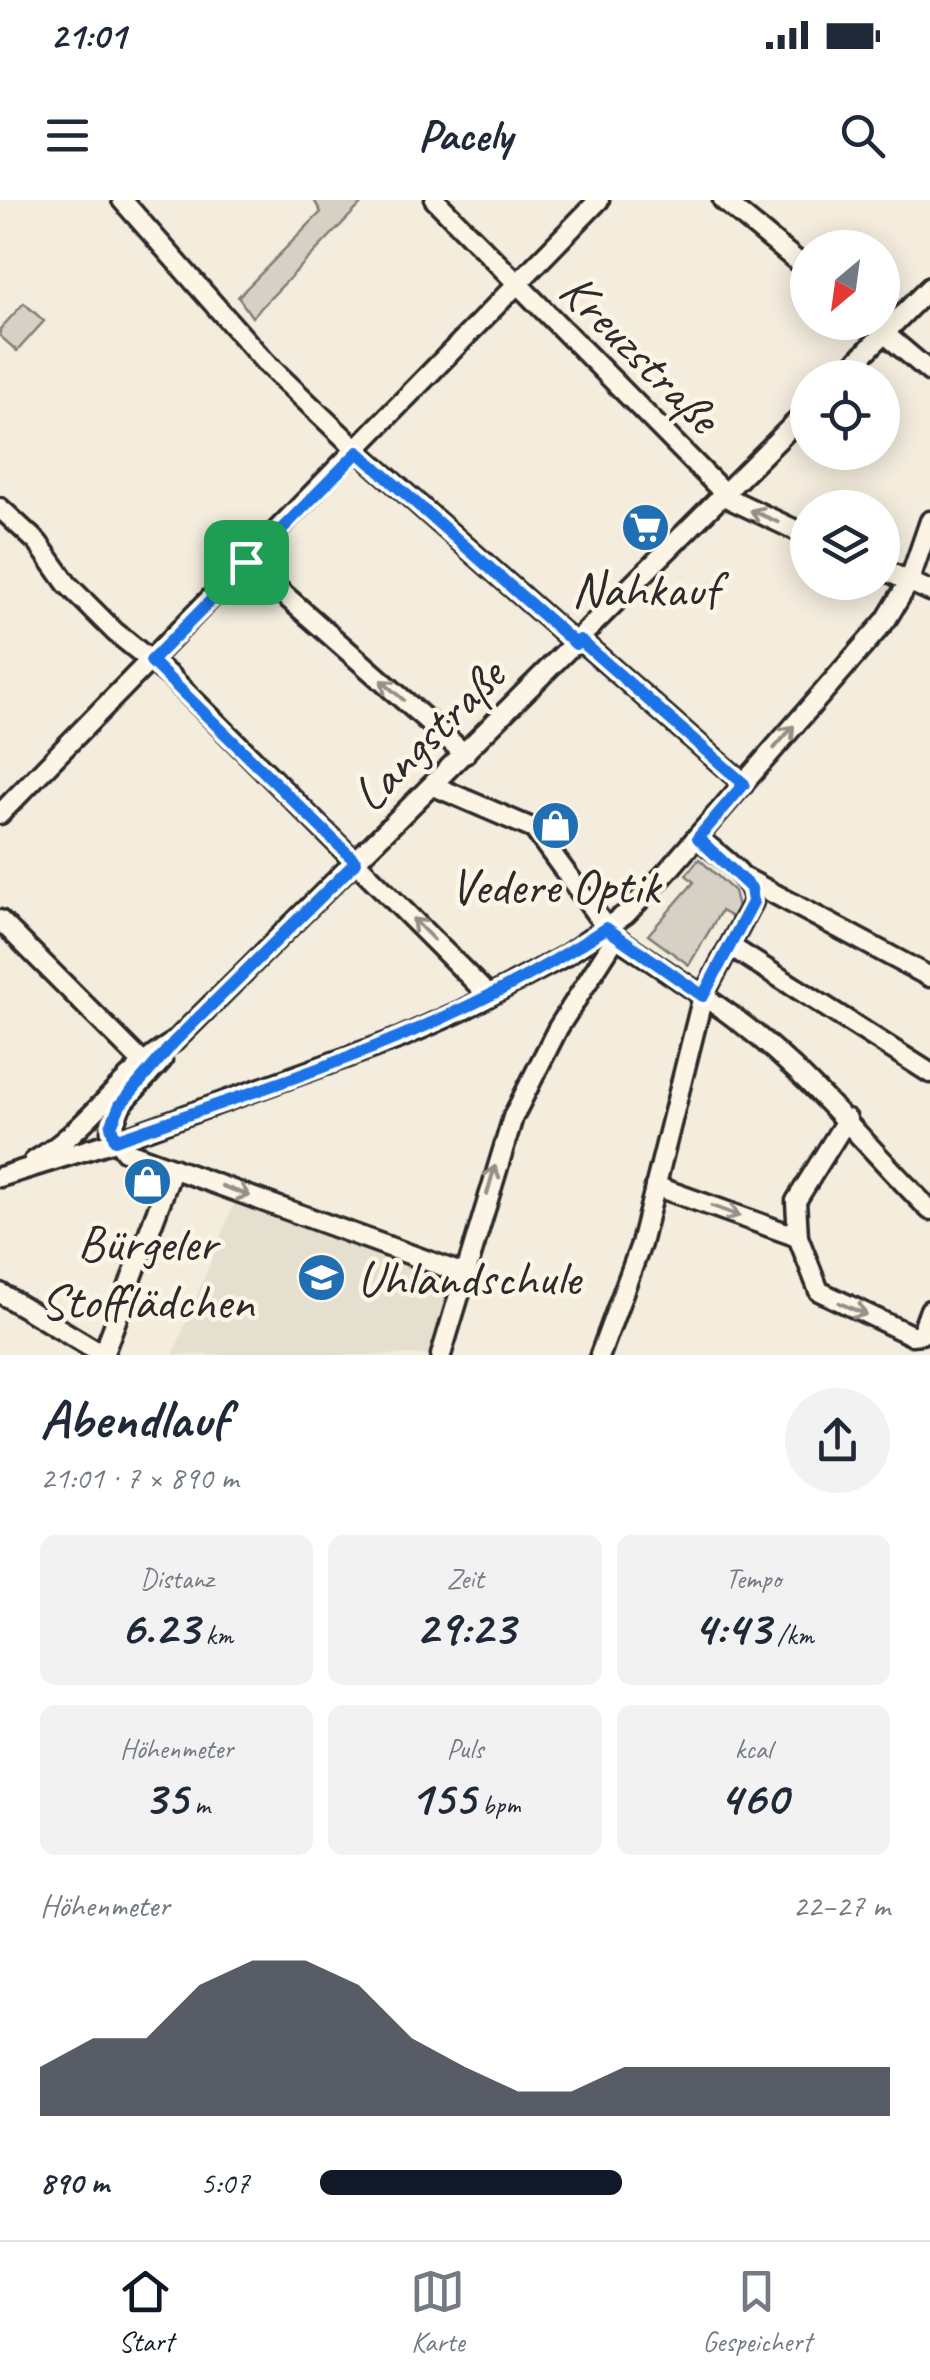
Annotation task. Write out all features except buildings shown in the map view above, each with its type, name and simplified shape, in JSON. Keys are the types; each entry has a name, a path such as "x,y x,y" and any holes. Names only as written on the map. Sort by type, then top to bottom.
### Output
{"street":[{"path":"122,200 172,252 256,353 358,452 744,784"},
{"name":"Kreuzstraße","path":"435,200 724,493 790,527"},
{"path":"0,814 358,452 599,200"},
{"path":"723,200 790,255"},
{"path":"900,311 930,287"},
{"path":"854,360 869,340"},
{"path":"892,340 930,372"},
{"name":"Langstraße","path":"0,1176 61,1142 148,1067 790,428"},
{"path":"0,508 46,552 67,584 151,661 489,996"},
{"path":"442,1355 513,1117 611,932 698,838 886,620 909,582 930,522"},
{"path":"246,562 466,754"},
{"path":"900,578 930,591"},
{"path":"434,786 534,829 611,932 768,1041 847,1119 930,1210"},
{"path":"600,1355 641,1244 703,996 753,902 751,888 740,875 698,838"},
{"path":"740,875 930,976"},
{"path":"0,920 148,1067 111,1126 115,1140 125,1151 464,1274"},
{"path":"0,1176 115,1140 400,1038 535,974 611,932"},
{"path":"730,946 930,1073"},
{"path":"847,1119 796,1201 798,1237 814,1285 828,1298 912,1335 922,1334 930,1310"},
{"path":"0,1294 103,1355 173,1168"},
{"path":"655,1186 798,1237"}],"shaded area":[{"path":"314,200 365,200 252,317 238,297 321,212"},
{"path":"24,303 44,321 17,351 0,336 0,329"},
{"path":"699,859 734,891 738,907 732,917 721,911 689,965 648,935 694,882 686,875"},
{"name":"Uhlandschule","path":"235,1201 444,1279 448,1289 431,1355 173,1355"}],"place":[{"name":"Nahkauf","path":"645,528"},
{"name":"Vedere Optik","path":"555,825"},
{"name":"Bürgeler Stofflädchen","path":"147,1182"},
{"name":"Uhlandschule","path":"322,1278"}],"route":[{"path":"358,452 576,644 580,640 744,784 698,838 740,875 753,894 753,902 703,996 606,928 535,974 440,1022 115,1140 111,1126 120,1105 160,1064 174,1042 356,862 171,676 151,661 246,562 358,452"}]}
